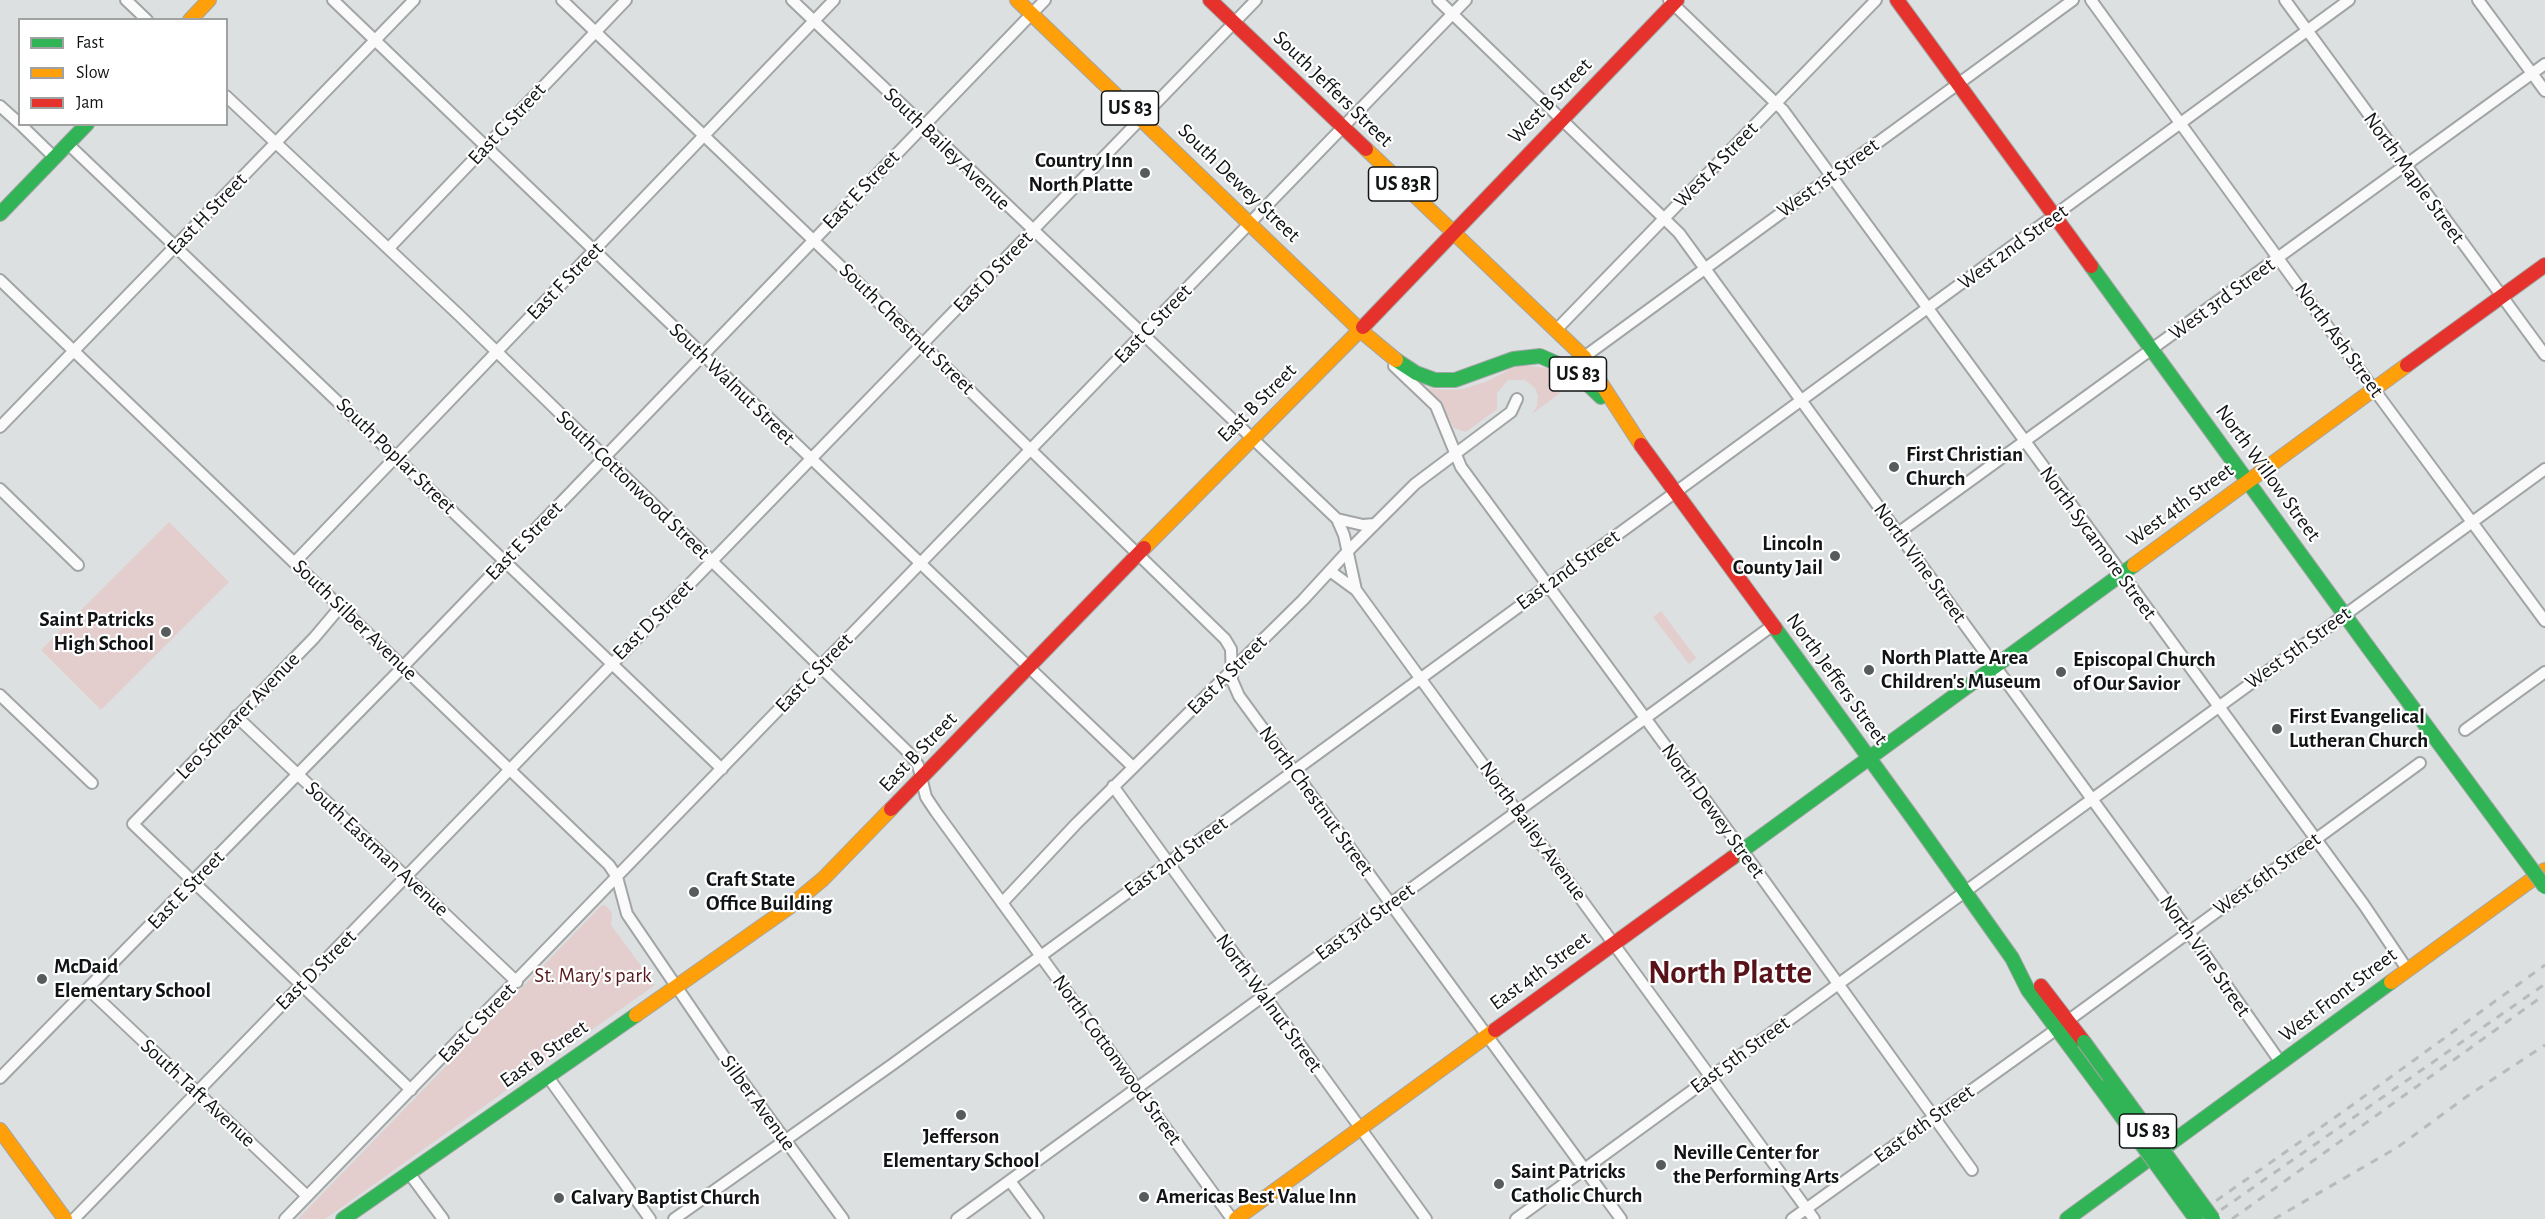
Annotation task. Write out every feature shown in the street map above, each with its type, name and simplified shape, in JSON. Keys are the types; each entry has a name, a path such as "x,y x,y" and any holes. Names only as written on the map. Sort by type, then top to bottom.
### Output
{"main road":[{"path":"192,18 209,0"},
{"name":"South Dewey Street","path":"1017,0 1360,330 1416,373"},
{"name":"South Jeffers Street","path":"1210,0 1584,357"},
{"name":"North Willow Street","path":"1897,0 2545,887"},
{"name":"West B Street","path":"1453,232 1673,1"},
{"path":"0,214 85,126"},
{"name":"East B Street","path":"343,1219 788,908 823,879 1453,232"},
{"name":"West 4th Street","path":"1869,758 2545,265"},
{"name":"North Jeffers Street","path":"1416,373 1435,380 1455,380 1513,359 1540,356 1574,370 1627,425"},
{"name":"North Jeffers Street","path":"1584,357 1627,425 2012,958 2028,990 2062,1025 2213,1219"},
{"name":"East 4th Street","path":"1234,1219 1869,758"},
{"name":"West Front Street","path":"2067,1219 2542,872"},
{"name":"North Jeffers Street","path":"2078,1046 2196,1219"},
{"path":"0,1130 59,1217"}],"street":[{"path":"126,0 145,18"},
{"name":"South Walnut Street","path":"333,0 1133,767"},
{"name":"East H Street","path":"0,427 414,0"},
{"name":"South Chestnut Street","path":"562,0 1031,449 1225,639 1231,649 1233,669"},
{"name":"East G Street","path":"388,248 626,0"},
{"name":"South Bailey Avenue","path":"792,0 1337,519 1348,551"},
{"name":"East F Street","path":"295,562 834,0"},
{"name":"East E Street","path":"0,1078 403,667 1045,0"},
{"name":"East D Street","path":"74,1219 1256,0"},
{"name":"North Vine Street","path":"1438,0 1664,218 1705,268 2189,932 2281,1063"},
{"name":"East C Street","path":"285,1219 1466,0"},
{"name":"West A Street","path":"1556,330 1876,0"},
{"name":"West 1st Street","path":"1584,357 2073,0"},
{"name":"North Ash Street","path":"2091,0 2545,621"},
{"name":"North Maple Street","path":"2285,0 2545,355"},
{"name":"West 2nd Street","path":"1675,492 2349,0"},
{"path":"2478,0 2545,91"},
{"name":"North Sycamore Street","path":"1673,1 1777,102 2315,839 2407,969"},
{"name":"West 3rd Street","path":"1898,533 2545,64"},
{"name":"South Cottonwood Street","path":"228,98 496,351 908,752 918,765 928,800 1002,903"},
{"path":"0,106 18,122"},
{"path":"22,126 55,158"},
{"name":"South Poplar Street","path":"68,144 722,769"},
{"name":"South Silber Avenue","path":"0,280 609,865 617,877 627,914 675,986"},
{"name":"South Dewey Street","path":"1380,347 1383,356 1436,406 1456,452"},
{"name":"East A Street","path":"1002,903 1113,786 1233,669 1415,484 1511,412 1517,399"},
{"name":"North Dewey Street","path":"1456,452 1461,467 1742,850 1972,1170"},
{"name":"West 5th Street","path":"1964,892 2545,469"},
{"path":"0,489 78,565"},
{"name":"East 2nd Street","path":"674,1219 1041,956 1419,677 1675,492"},
{"path":"1337,519 1363,525 1375,524"},
{"name":"North Bailey Avenue","path":"1348,551 1356,590"},
{"name":"North Bailey Avenue","path":"1330,571 1356,590 1814,1219"},
{"name":"Leo Schearer Avenue","path":"194,881 133,824 314,638 341,606"},
{"name":"East 3rd Street","path":"957,1219 1772,626"},
{"name":"North Chestnut Street","path":"1233,669 1232,680 1239,696 1485,1036 1621,1219"},
{"path":"2465,730 2545,672"},
{"path":"0,695 92,783"},
{"name":"South Eastman Avenue","path":"236,716 517,982"},
{"name":"West 6th Street","path":"2062,1025 2420,763"},
{"name":"North Walnut Street","path":"1113,786 1426,1219"},
{"path":"2500,821 2542,872"},
{"path":"194,881 411,1090"},
{"name":"East 5th Street","path":"1516,1219 1964,892"},
{"name":"North Cottonwood Street","path":"1002,903 1234,1219"},
{"name":"Silber Avenue","path":"675,986 843,1219"},
{"name":"South Taft Avenue","path":"88,989 307,1196"},
{"name":"East 6th Street","path":"1791,1219 2062,1025"},
{"path":"548,1077 650,1219"},
{"path":"410,1173 443,1219"},
{"path":"1010,1181 1038,1219"}],"green space":[{"path":"1524,365 1552,369 1567,375 1575,382 1532,414 1537,406 1538,396 1535,388 1525,380 1508,380 1497,393 1497,409 1466,432 1454,428 1440,402 1427,388 1463,389"},
{"path":"169,522 229,582 101,710 41,650"},
{"path":"1661,611 1696,658 1689,664 1653,617"},
{"name":"St. Mary's park","path":"605,905 612,913 611,925 655,985 325,1219 298,1219 601,906"}],"railway":[{"path":"2190,1219 2545,965"},
{"path":"2208,1219 2545,984"},
{"path":"2232,1219 2540,998"},
{"path":"2274,1219 2398,1147 2466,1097 2545,1045"}],"traffic: fast":[{"path":"0,214 85,126"},
{"path":"2091,266 2368,647"},
{"path":"1396,360 1416,373 1435,380 1455,380 1513,359 1540,356 1574,371 1601,397"},
{"path":"1732,858 2134,565"},
{"path":"1775,628 2012,958 2028,990 2100,1087"},
{"path":"2368,647 2545,887"},
{"path":"2067,1219 2391,982"},
{"path":"343,1219 636,1015"},
{"path":"2084,1042 2213,1219"},
{"path":"2100,1087 2196,1219"}],"traffic: slow":[{"path":"192,18 209,0"},
{"path":"1017,0 1360,330 1396,360"},
{"path":"1366,149 1584,357 1641,445"},
{"path":"1144,548 1363,327"},
{"path":"2134,565 2407,365"},
{"path":"636,1015 788,908 823,879 891,809"},
{"path":"2391,982 2545,870"},
{"path":"1236,1219 1495,1030"},
{"path":"0,1130 65,1219"}],"traffic: jam":[{"path":"1210,0 1366,149"},
{"path":"1363,327 1677,0"},
{"path":"1897,0 2091,266"},
{"path":"2407,365 2545,265"},
{"path":"1641,445 1775,628"},
{"path":"891,809 1144,548"},
{"path":"1495,1030 1732,858"},
{"path":"2041,986 2084,1042"}],"place":[{"name":"Country Inn North Platte","path":"1145,173"},
{"name":"First Christian Church","path":"1894,467"},
{"name":"Lincoln County Jail","path":"1835,556"},
{"name":"Saint Patricks High School","path":"166,632"},
{"name":"North Platte Area Children's Museum","path":"1869,670"},
{"name":"Episcopal Church of Our Savior","path":"2061,672"},
{"name":"First Evangelical Lutheran Church","path":"2277,729"},
{"name":"Craft State Office Building","path":"694,892"},
{"name":"McDaid Elementary School","path":"42,979"},
{"name":"Jefferson Elementary School","path":"961,1115"},
{"name":"Neville Center for the Performing Arts","path":"1661,1165"},
{"name":"Saint Patricks Catholic Church","path":"1499,1184"},
{"name":"Americas Best Value Inn","path":"1144,1197"},
{"name":"Calvary Baptist Church","path":"559,1198"}],"district":[{"name":"North Platte","path":"1730,973"}]}
